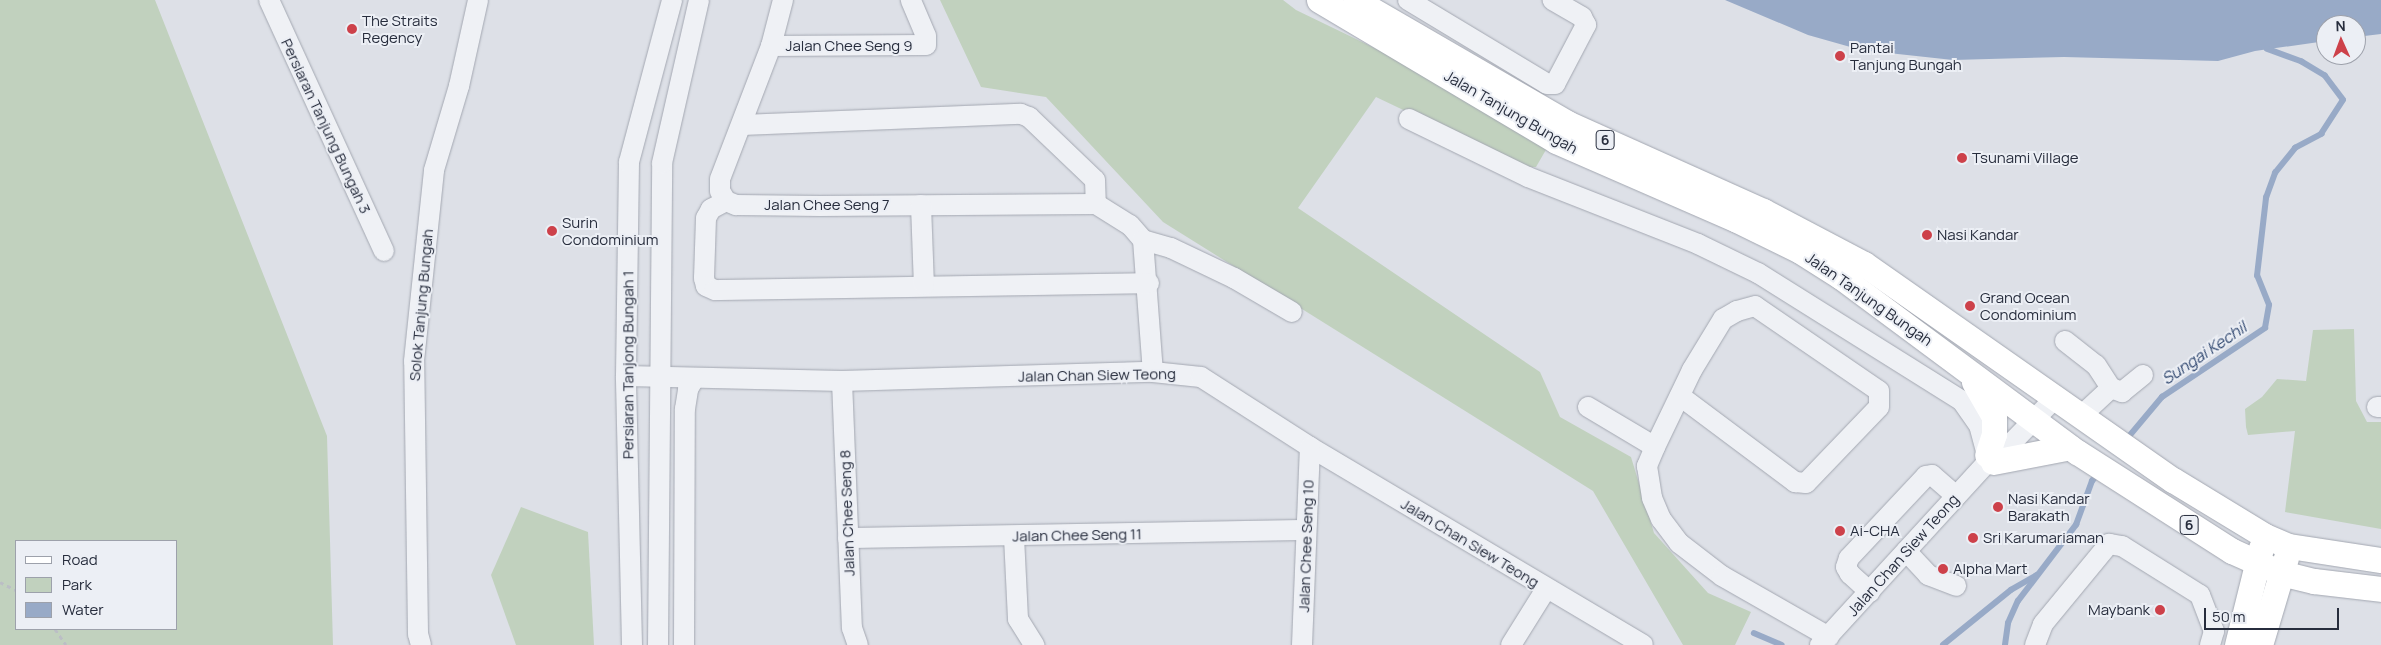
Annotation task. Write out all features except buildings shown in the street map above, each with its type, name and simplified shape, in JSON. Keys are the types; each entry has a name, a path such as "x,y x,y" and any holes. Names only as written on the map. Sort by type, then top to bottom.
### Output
{"main road":[{"name":"Jalan Tanjung Bungah","path":"1319,0 1556,141 1737,220 1800,251 1959,363 2030,418 2123,484 2256,564 2281,573 2314,581 2381,589"},
{"name":"Jalan Tanjung Bungah","path":"1355,0 1511,76 1567,124 1764,211 1864,264 2214,506 2265,536 2289,546 2381,560"},
{"path":"1959,363 1981,392 1994,416 1994,434 1988,461 2074,450"},
{"path":"2237,645 2256,564 2265,536"},
{"path":"2260,645 2289,546"}],"street":[{"name":"Persiaran Tanjung Bungah 3","path":"269,0 384,251"},
{"name":"Solok Tanjung Bungah","path":"421,645 418,625 414,361 434,170 478,0"},
{"name":"Persiaran Tanjong Bungah 1","path":"632,645 626,376 629,162 672,0"},
{"name":"Persiaran Tanjong Bungah 1","path":"658,645 662,163 699,0"},
{"path":"783,0 771,46 720,179 720,191 726,201 712,209 706,218 704,278 706,286 715,290 924,285 1149,283"},
{"name":"Jalan Chee Seng 9","path":"771,46 926,45 926,36 911,0"},
{"path":"1408,0 1511,76 1555,84 1560,79 1586,25 1582,17 1553,0"},
{"path":"742,125 1021,114 1029,116 1095,180 1096,204 1130,224 1143,240 1149,283 1153,372"},
{"path":"1409,119 1528,177 1698,244 1758,274 1962,402 1979,425 1988,461"},
{"name":"Jalan Chee Seng 7","path":"726,201 736,204 1096,204"},
{"path":"921,205 924,285"},
{"path":"1143,240 1171,248 1227,274 1292,312"},
{"path":"1680,396 1795,482 1806,483 1879,407 1881,399 1879,391 1754,306 1737,311 1723,319 1680,396 1654,447 1647,466 1648,482 1661,519 1679,543 1722,576 1825,641"},
{"path":"2065,341 2096,365 2111,388 2122,392 2143,375"},
{"name":"Jalan Chan Siew Teong","path":"626,376 842,381 1153,372 1201,377 1310,447 1643,645"},
{"path":"684,645 685,409 688,389 694,379"},
{"name":"Jalan Chee Seng 8","path":"842,381 852,628 858,645"},
{"path":"2090,420 2111,388"},
{"name":"Jalan Chan Siew Teong","path":"1825,641 1988,461 2052,394"},
{"path":"1588,407 1654,447"},
{"path":"659,409 685,409"},
{"name":"Jalan Chee Seng 10","path":"1302,645 1305,530 1310,447"},
{"path":"1870,592 1850,574 1846,567 1849,558 1926,476 1932,475 1956,496"},
{"name":"Jalan Chee Seng 11","path":"848,538 1014,537 1305,530"},
{"path":"1014,537 1018,619 1034,645"},
{"path":"2035,645 2043,624 2109,544 2122,546 2200,595 2214,631 2210,645"},
{"path":"1906,551 1928,575 1956,586"},
{"path":"1511,645 1546,589"}],"path":[{"path":"0,582 15,590"},
{"path":"57,630 66,645"}],"green space":[{"path":"0,0 155,0 327,436 333,645 0,645"},
{"path":"940,0 1283,0 1296,10 1447,83 1547,148 1536,167 1523,167 1376,97 1298,208 1540,372 1560,417 1631,457 1654,533 1708,593 1751,612 1735,645 1683,645 1593,491 1163,222 1046,97 981,87"},
{"path":"2354,329 2356,401 2367,422 2381,422 2381,529 2285,512 2295,431 2248,435 2246,427 2245,409 2262,397 2277,379 2306,381 2313,330"},
{"path":"521,507 588,532 594,645 516,645 491,575"}],"water":[{"path":"1725,0 2381,0 2381,34 2366,36 2366,15 2316,15 2316,42 2255,51 2218,61 2064,57 1953,60 1861,50 1808,35"}],"waterway":[{"name":"Sungai Kechil","path":"2126,440 2162,397 2265,328 2269,305 2257,276 2266,198 2275,173 2295,148 2321,134 2343,100 2325,76 2302,62 2267,49"},
{"name":"Sungai Kechil","path":"2005,645 2008,623 2018,601 2076,525 2092,481 2099,473"},
{"name":"Sungai Kechil","path":"1943,645 2011,590 2037,575"},
{"name":"Sungai Kechil","path":"1754,633 1782,645"}],"place":[{"name":"The Straits Regency","path":"352,29"},
{"name":"Pantai Tanjung Bungah","path":"1840,56"},
{"name":"Tsunami Village","path":"1962,158"},
{"name":"Surin Condominium","path":"552,231"},
{"name":"Nasi Kandar","path":"1927,235"},
{"name":"Grand Ocean Condominium","path":"1970,306"},
{"name":"Nasi Kandar Barakath","path":"1998,507"},
{"name":"Ai-CHA","path":"1840,531"},
{"name":"Sri Karumariaman","path":"1973,538"},
{"name":"Alpha Mart","path":"1943,569"},
{"name":"Maybank","path":"2160,610"}]}
